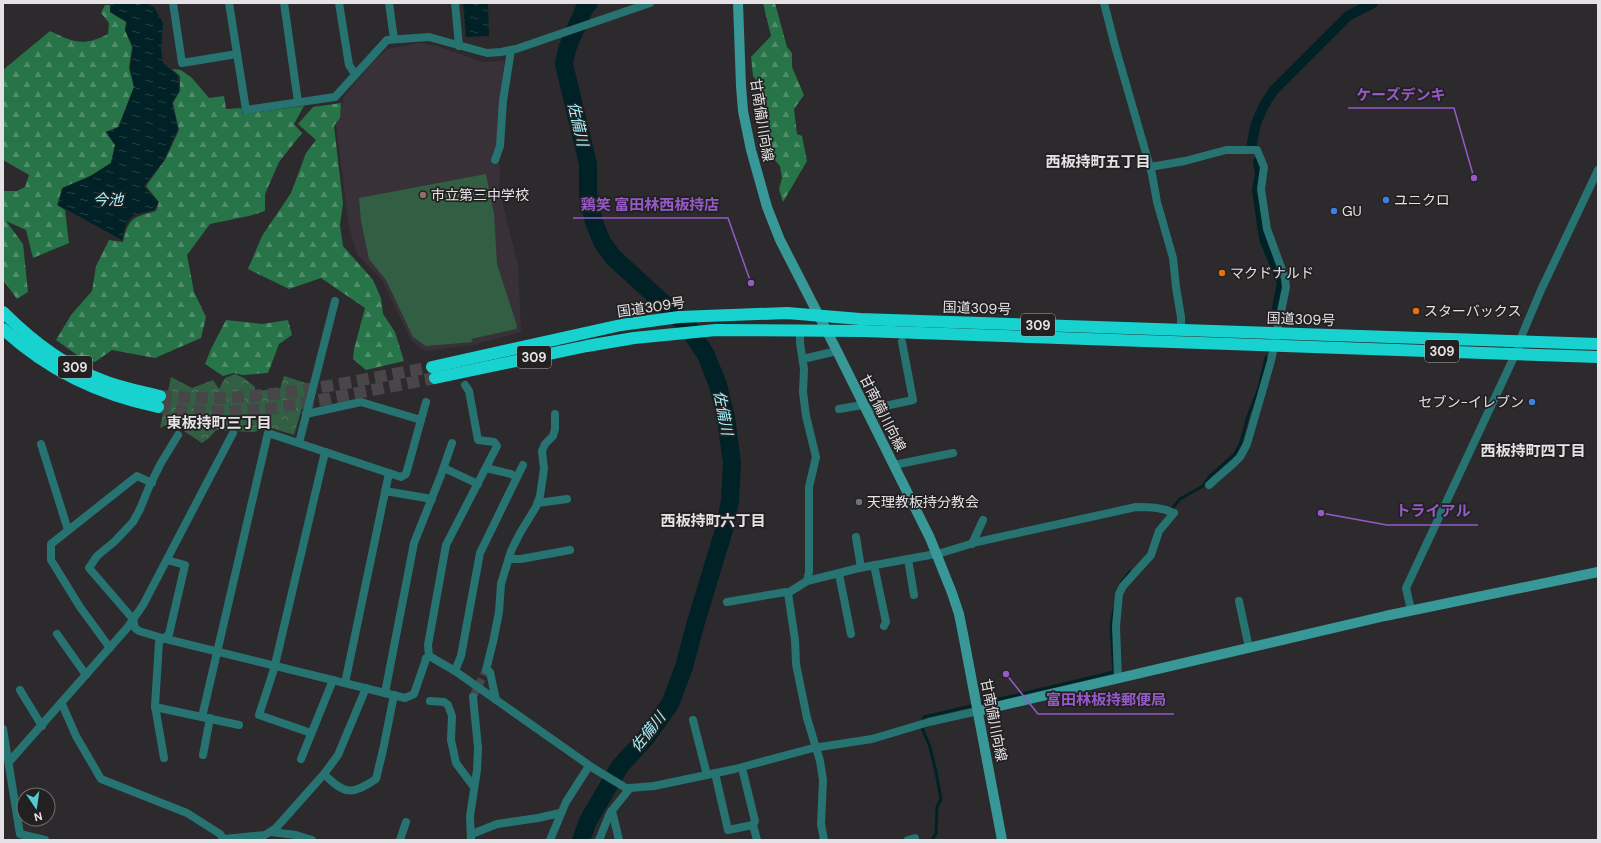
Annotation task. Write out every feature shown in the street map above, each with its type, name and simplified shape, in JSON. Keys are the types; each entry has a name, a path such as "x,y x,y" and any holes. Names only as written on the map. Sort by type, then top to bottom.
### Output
{"highway":[{"name":"309","path":"3,312 31,337 82,371 104,381 134,390 159,402 102,392 75,380 29,351 3,329"},
{"name":"国道309号","path":"1598,344 860,319 787,314 737,315 679,317 621,325 434,373 634,338 741,329 1598,357"}],"main road":[{"name":"甘南備川向線","path":"738,3 743,111 756,172 767,207 780,240 837,351 937,554 959,614 1002,840"},
{"path":"978,712 1411,610 1598,572"}],"street":[{"path":"173,3 182,63 237,54"},
{"path":"229,3 246,110 335,97 387,40 429,37 487,53 501,52 511,50 650,3"},
{"path":"284,3 298,102"},
{"path":"339,3 349,65 355,74"},
{"path":"389,3 394,39"},
{"path":"455,3 459,46"},
{"path":"1104,3 1115,46 1130,93 1150,167 1157,202 1173,258 1176,291 1181,317 1181,330"},
{"path":"495,160 500,146 503,101 511,50"},
{"path":"1150,167 1185,161 1226,150 1257,150 1264,167 1261,190 1267,229 1286,281 1281,333 1278,346 1247,444 1240,457 1234,464 1209,484"},
{"path":"1411,610 1406,588 1521,342 1541,290 1598,170"},
{"path":"299,443 335,301"},
{"path":"800,330 806,416 816,457 809,487 809,572 807,581"},
{"path":"839,409 865,408 913,400 902,342"},
{"path":"802,359 837,351"},
{"path":"178,435 152,482 133,522 114,542 106,547 97,556 89,568 133,619 135,628 164,638 217,652 405,698 414,694 424,662 426,658 428,658 428,645 446,545 498,446 494,442 478,440 469,391 465,385"},
{"path":"306,414 360,402 421,420"},
{"path":"203,755 206,718 217,652 268,433 401,477 406,474 426,402"},
{"path":"496,700 490,672 486,670 493,642 501,584 509,559 520,533 538,503 544,469 542,451 545,444 553,436 555,429 555,414"},
{"path":"9,762 62,704 110,648 143,605 233,433"},
{"path":"324,774 342,789 352,792 364,787 376,779 384,750 390,694 414,543 444,468 452,443"},
{"path":"41,444 68,530"},
{"path":"311,733 259,716 275,666 325,452"},
{"path":"894,466 953,454"},
{"path":"455,671 461,656 480,553 523,465"},
{"path":"444,468 478,484"},
{"path":"486,468 511,474 517,477"},
{"path":"345,683 389,473"},
{"path":"110,648 80,607 51,560 51,544 136,476 152,482"},
{"path":"385,491 432,499"},
{"path":"538,503 567,499"},
{"path":"727,602 786,592 788,593 807,581 874,565 937,554 972,544 1136,508 1157,507 1174,513 1159,531 1151,555 1123,586 1119,594 1116,626 1118,679"},
{"path":"972,544 983,520"},
{"path":"856,537 861,568"},
{"path":"509,559 521,559 570,550"},
{"path":"908,559 914,595"},
{"path":"164,758 155,707 159,642 169,634 185,565 167,560"},
{"path":"874,565 886,622 884,626"},
{"path":"839,574 851,634"},
{"path":"788,593 795,640 796,664 807,718 820,761 823,780 821,824 824,840"},
{"path":"1239,601 1249,648"},
{"path":"57,634 86,675"},
{"path":"428,658 431,657 455,671 591,767 628,788 654,786 742,768 816,748 872,739 929,722 978,712"},
{"path":"301,759 333,680"},
{"path":"268,836 324,774 338,755 366,688"},
{"path":"20,690 42,726"},
{"path":"473,697 478,748 470,816 471,837 507,822 538,818 560,813"},
{"path":"430,701 444,702 450,709 452,716 451,740 456,763 474,787"},
{"path":"62,704 76,736 101,779 187,812 220,834 224,840 296,835 312,840"},
{"path":"155,707 240,725"},
{"path":"693,720 728,830 753,825"},
{"path":"3,729 20,834 45,840"},
{"path":"550,840 560,813 574,789 591,767"},
{"path":"742,768 755,821 753,825 757,840"},
{"path":"600,840 605,823 628,788"},
{"path":"612,811 619,840"},
{"path":"400,840 406,822"}],"shaded area":[{"name":"市立第三中学校","path":"420,43 437,46 482,62 504,61 496,150 500,167 499,188 518,265 521,332 473,345 425,351 411,340 382,280 357,254 349,227 336,125 344,97 372,63 387,49"}],"green space":[{"path":"763,3 775,3 787,47 792,53 792,67 804,95 794,109 797,134 802,136 807,161 783,202 779,189 782,178 780,166 772,157 766,126 756,112 752,99 756,93 763,89 753,76 751,57 771,36"},
{"path":"105,5 110,5 110,12 126,22 125,30 132,47 129,68 134,87 118,127 106,132 115,145 111,163 90,176 62,188 57,205 65,210 69,243 33,258 26,230 6,221 23,244 28,292 17,299 3,280 3,191 17,191 25,187 29,175 3,160 3,70 50,31 78,42 92,41 108,34 109,23 101,13"},
{"path":"172,69 181,70 192,78 209,98 224,96 226,109 241,108 243,114 304,106 294,124 302,133 279,162 265,194 265,211 210,224 187,255 194,292 206,317 201,338 155,358 112,350 95,362 80,357 56,340 71,315 92,291 96,266 109,240 123,242 127,228 133,220 142,215 156,211 159,202 146,186 165,160 179,130 173,103 180,91 180,76"},
{"path":"341,103 340,118 334,126 343,203 340,225 343,246 373,280 381,298 383,314 395,332 404,361 366,370 353,359 354,349 365,308 321,278 289,289 248,269 262,236 291,193 306,153 316,140 298,124 313,107"},
{"path":"486,174 494,214 497,264 517,326 516,329 471,339 473,342 426,346 413,337 386,280 369,259 361,221 359,198"},
{"path":"226,320 262,324 288,320 292,335 279,344 268,373 243,375 234,373 223,376 205,364"},
{"path":"235,374 244,378 255,387 255,391 280,389 284,376 309,384 294,435 265,426 263,430 253,432 216,430 202,443 184,431 181,425 169,424 160,428 171,377 192,388 213,380 219,389 225,378"}],"water":[{"name":"今池","path":"111,3 145,3 154,7 163,23 161,49 163,63 178,76 179,91 172,103 178,129 164,160 144,186 158,202 154,210 135,215 128,221 122,240 58,205 63,188 91,176 111,163 115,145 106,132 119,127 134,87 130,68 133,47 125,30 127,22 110,12"},
{"path":"463,3 488,3 489,36 466,37"}],"waterway":[{"name":"佐備川","path":"581,840 588,821 620,766 645,739 670,704 684,667 724,530 730,501 732,463 726,418 718,385 706,355 686,324 613,257 602,242 594,222 588,194 588,164 564,64 567,49 585,7 589,3"},
{"path":"1252,144 1259,116 1274,90 1348,16 1373,3"},
{"path":"1258,162 1260,174 1257,190 1264,239 1282,282 1275,319"},
{"path":"1170,511 1180,499 1203,486 1210,476 1235,454 1241,442 1248,416 1259,388 1266,357"},
{"path":"1121,583 1130,572"},
{"path":"932,840 936,833 937,807 941,799 930,747 922,728 924,717 1114,672 1111,625 1114,609"}],"tunnel":[{"path":"160,396 229,398 263,395 312,389 432,367"},
{"path":"158,407 185,411 229,412 273,408 435,378"},
{"path":"473,697 486,670"}],"place":[{"name":"ケーズデンキ","path":"1474,178"},
{"name":"市立第三中学校","path":"423,195"},
{"name":"ユニクロ","path":"1386,200"},
{"name":"GU","path":"1334,211"},
{"name":"マクドナルド","path":"1222,273"},
{"name":"鶏笑 富田林西板持店","path":"751,283"},
{"name":"スターバックス","path":"1416,311"},
{"name":"セブン-イレブン","path":"1532,402"},
{"name":"天理教板持分教会","path":"859,502"},
{"name":"トライアル","path":"1321,513"},
{"name":"富田林板持郵便局","path":"1006,674"}],"district":[{"name":"西板持町五丁目","path":"1098,162"},
{"name":"東板持町三丁目","path":"219,423"},
{"name":"西板持町四丁目","path":"1533,451"},
{"name":"西板持町六丁目","path":"713,521"}]}
